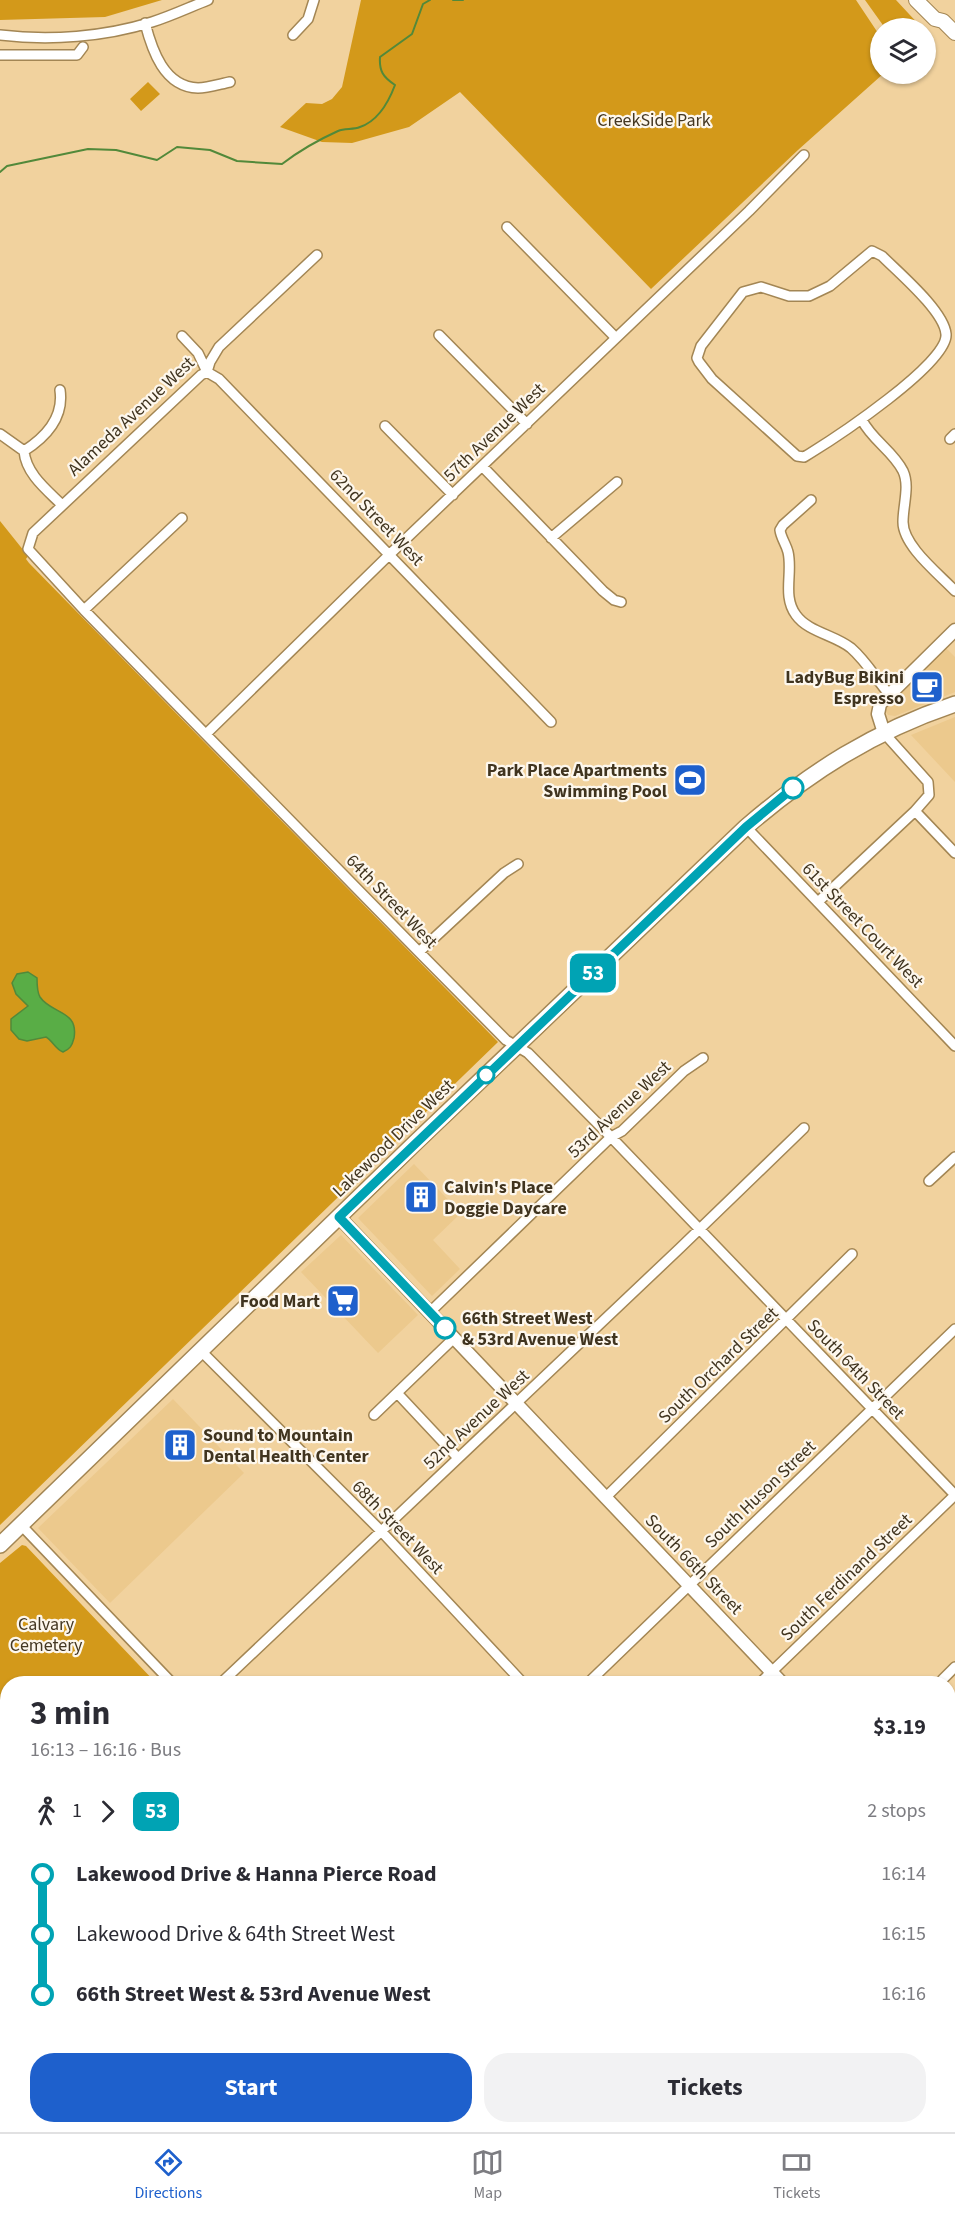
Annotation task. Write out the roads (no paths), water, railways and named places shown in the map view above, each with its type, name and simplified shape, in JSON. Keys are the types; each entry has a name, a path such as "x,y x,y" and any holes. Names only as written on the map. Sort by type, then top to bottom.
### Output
{"main road":[{"path":"916,0 935,19 943,21 955,33"},
{"path":"928,0 942,13 943,21"},
{"name":"Lakewood Drive West","path":"0,1545 200,1350 746,827 803,781 831,762 884,733 955,704"}],"street":[{"path":"1,38 69,37 108,32 145,23 208,0"},
{"path":"293,34 308,19 314,0"},
{"path":"145,23 157,60 176,79 187,86 198,88 230,82"},
{"path":"0,55 77,55 83,47"},
{"name":"57th Avenue West","path":"206,734 390,554 749,211 804,155"},
{"path":"507,227 616,338"},
{"path":"872,251 882,256 936,312 947,336 945,344 935,356 862,420 810,454 801,457 793,454 763,424 737,403 702,366 697,357 701,346 743,292 761,287 789,296 809,296 830,286 872,251"},
{"name":"Alameda Avenue West","path":"31,554 27,545 33,533 201,375 207,372 219,347 317,255"},
{"path":"439,335 527,424"},
{"name":"62nd Street West","path":"182,336 198,353 207,372 219,379 551,722"},
{"path":"24,452 42,438 55,422 61,405 60,390"},
{"path":"862,420 870,433 904,473 903,521 907,538 925,561 955,591"},
{"path":"385,426 453,495"},
{"path":"0,434 24,452 26,464 31,473 62,505"},
{"path":"482,466 603,591 614,600 621,602"},
{"path":"551,538 617,482"},
{"path":"812,500 780,530 788,553 789,594 792,609 806,625 834,637 855,652 872,669 889,694"},
{"path":"84,610 182,518"},
{"name":"64th Street West","path":"31,554 506,1040 528,1053 734,1264"},
{"path":"819,901 915,811 929,795 928,782 884,733 878,719 878,710 889,694 955,630"},
{"path":"915,811 955,853"},
{"name":"61st Street Court West","path":"746,827 955,1046"},
{"path":"419,952 504,873 518,864"},
{"name":"53rd Avenue West","path":"429,1312 611,1137 622,1131 683,1072 703,1058"},
{"name":"52nd Avenue West","path":"227,1676 701,1229 804,1128"},
{"path":"929,1181 955,1157"},
{"name":"South 66th Street","path":"339,1217 775,1676"},
{"name":"South Orchard Street","path":"605,1498 787,1321 852,1254"},
{"name":"South 64th Street","path":"734,1264 955,1495"},
{"name":"South Huson Street","path":"595,1676 955,1329"},
{"path":"374,1416 454,1338"},
{"name":"68th Street West","path":"200,1350 381,1531 516,1676"},
{"path":"398,1394 458,1458"},
{"name":"South Ferdinand Street","path":"767,1676 955,1495"},
{"path":"21,1525 165,1676"}],"waterway":[{"path":"0,172 7,166 88,149 116,150 157,160 177,147 210,150 237,161 282,164 323,138 341,130 360,127 377,115 386,104 395,85 383,73 380,57 412,34 423,4 430,0"},
{"path":"453,0 463,0"}],"place":[{"name":"LadyBug Bikini Espresso","path":"927,687"},
{"name":"Park Place Apartments Swimming Pool","path":"690,780"},
{"name":"Calvin's Place Doggie Daycare","path":"421,1197"},
{"name":"Food Mart","path":"343,1301"},
{"name":"66th Street West & 53rd Avenue West","path":"445,1328"},
{"name":"Sound to Mountain Dental Health Center","path":"180,1445"}],"park label":[{"name":"CreekSide Park","path":"654,120"},
{"name":"Calvary Cemetery","path":"46,1634"}]}
